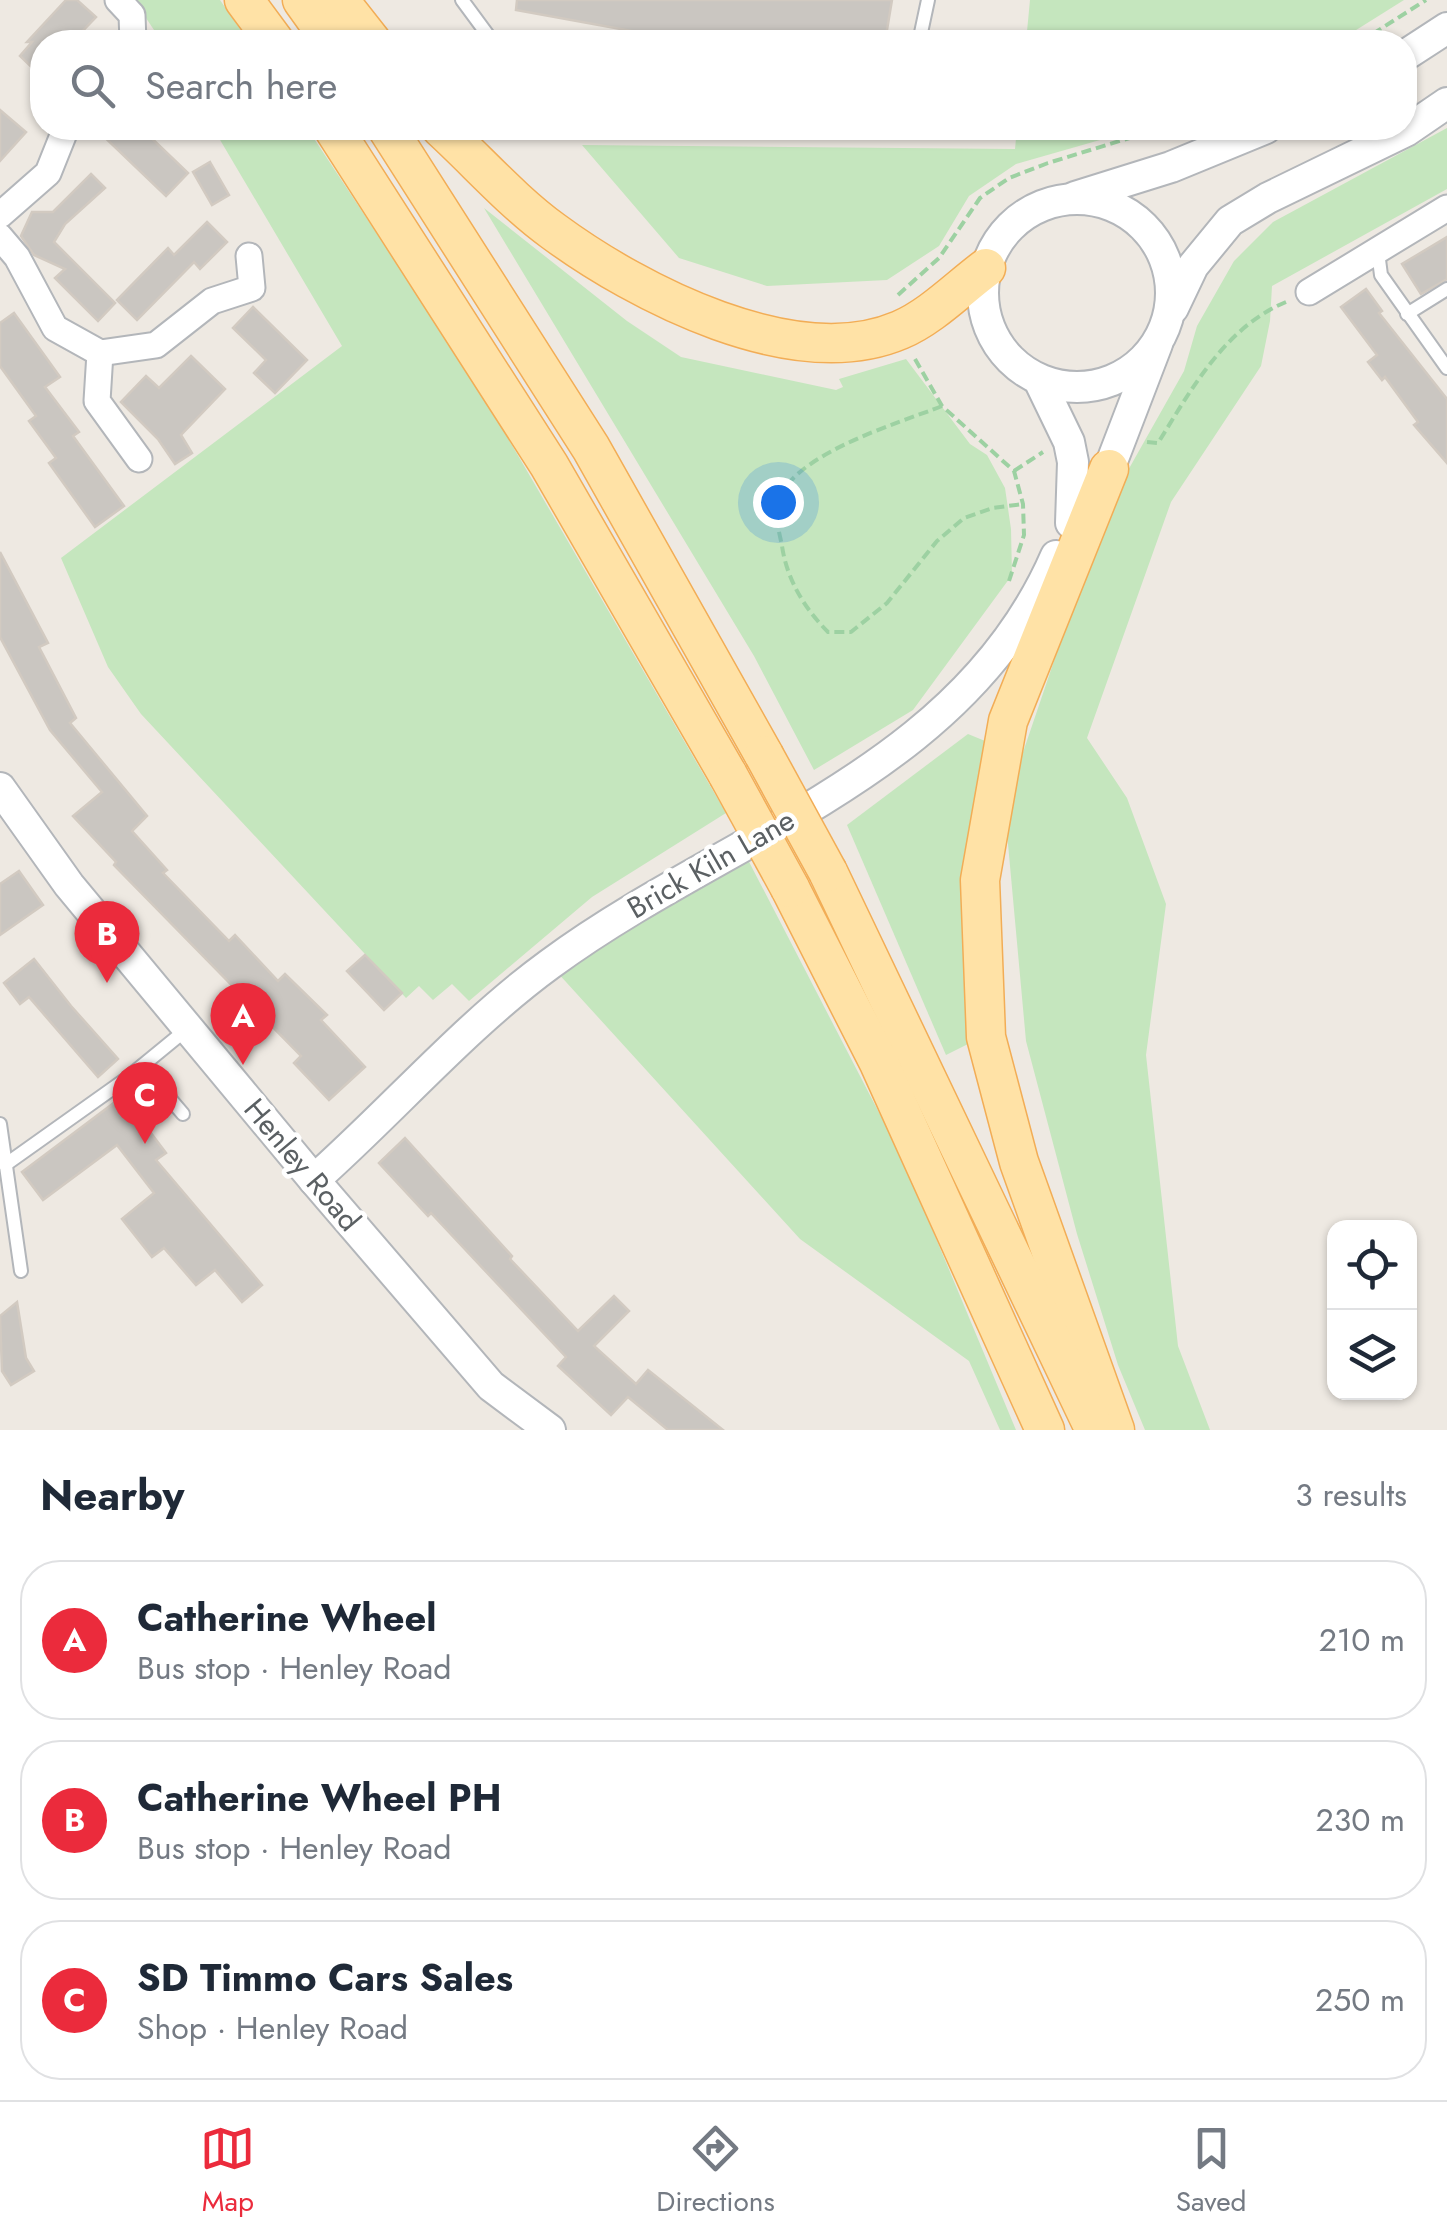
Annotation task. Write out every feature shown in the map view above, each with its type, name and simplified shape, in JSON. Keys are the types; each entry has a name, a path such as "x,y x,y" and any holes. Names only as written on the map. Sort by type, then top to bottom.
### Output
{"main road":[{"path":"244,0 266,30"},
{"path":"302,0 323,30"},
{"path":"339,0 363,30"},
{"path":"342,140 550,466 790,888 880,1063 1045,1430"},
{"path":"395,140 590,448 828,872 1094,1430"},
{"path":"455,140 552,230 632,281 714,320 819,344 871,339 901,330 986,268"},
{"path":"1109,469 1008,721 980,880 986,1037 1019,1162 1115,1430"}],"street":[{"path":"118,0 132,16 133,30"},
{"path":"1417,48 1447,28"},
{"path":"1417,123 1447,103"},
{"path":"0,215 48,173 61,140"},
{"path":"1237,140 1171,167 1040,206 1016,221 998,242 986,268 983,301 992,334 1011,361 1039,380 1072,388 1105,384 1135,369 1158,344 1194,266 1230,220 1387,140"},
{"path":"1068,199 1103,202 1135,218 1159,245 1171,278 1170,314"},
{"path":"1309,292 1447,208"},
{"path":"0,237 16,257 55,328 100,353 156,345 212,300 252,288 249,256"},
{"name":"Brick Kiln Lane","path":"314,1180 546,966 600,928 860,779 917,737 999,651 1022,621 1071,523 1109,469 1158,344"},
{"path":"100,353 97,401 139,460"},
{"name":"Brick Kiln Lane","path":"1039,380 1069,442 1073,462 1071,523"},
{"name":"Henley Road","path":"0,788 69,885 314,1180 492,1386 550,1430"}],"lane":[{"path":"462,0 484,30"},
{"path":"922,30 928,0"},
{"path":"1378,250 1381,275 1447,368"},
{"path":"1407,314 1447,289"},
{"path":"4,1165 187,1029"},
{"path":"142,1066 183,1114"},
{"path":"0,1124 21,1271"}],"path":[{"path":"1379,30 1426,0"},
{"path":"1002,595 1017,564 1024,534 1023,504 1014,471 942,406 924,380 901,330 894,304 900,291 939,258 980,198 1009,178 1123,140"},
{"path":"1139,441 1158,443 1204,369 1242,329 1278,305 1309,292"},
{"path":"942,406 848,444 810,464 787,485 776,508 783,554 804,608 828,632 852,632 888,602 936,541 964,518 993,508 1023,504"}],"green space":[{"path":"134,0 220,0 241,30 154,30"},
{"path":"1030,0 1404,0 1356,30 1027,30"},
{"path":"1447,128 1447,189 1272,286 1261,366 1171,502 1087,738 1127,798 1166,904 1146,1055 1178,1346 1210,1430 1145,1430 1118,1365 1077,1234 1026,1041 1007,833 1018,767 1071,611 1122,481 1184,371 1197,326 1234,261 1273,222"},
{"path":"220,140 315,140 477,385 726,813 592,897 469,1001 452,984 433,1000 419,986 406,998 141,714 108,667 61,558 342,346"},
{"path":"1016,140 1100,140 1016,164 969,196 939,246 887,280 767,286 679,258 582,145 1015,149"},
{"path":"484,208 627,321 681,357 836,390 843,387 839,379 906,359 970,444 987,455 1005,488 1012,575 913,710 814,770 754,656"},
{"path":"968,734 990,743 980,1038 946,1055 847,825"},
{"path":"746,856 902,1157 1016,1430 1000,1430 969,1361 800,1239 556,971"}],"building":[{"path":"66,0 77,0 96,17 84,30 38,30"},
{"path":"517,0 892,0 887,30 626,30 516,10"},
{"path":"30,44 30,66 20,56"},
{"path":"0,110 26,132 0,161"},
{"path":"108,140 154,140 188,173 166,196"},
{"path":"210,162 229,195 212,205 193,172"},
{"path":"91,174 105,188 65,224 54,242 115,303 98,321 55,278 65,269 34,255 21,236 32,212 53,212"},
{"path":"207,222 227,242 200,269 194,262 137,320 117,300 168,248 174,255"},
{"path":"1447,237 1447,279 1421,294 1402,264"},
{"path":"1366,289 1382,311 1379,313 1447,399 1447,463 1414,425 1418,422 1385,377 1382,380 1368,362 1377,355 1341,307"},
{"path":"253,307 307,360 275,393 254,373 266,360 233,328"},
{"path":"14,313 60,377 45,387 79,432 73,436 124,506 95,527 49,463 56,458 29,421 36,416 0,366 0,323"},
{"path":"191,356 225,389 181,435 192,453 175,464 158,439 121,402 146,376 159,388"},
{"path":"0,552 48,643 39,647 76,718 70,723 147,816 132,831 167,870 163,873 229,941 235,935 278,981 285,974 327,1015 321,1020 365,1067 329,1100 294,1063 301,1056 114,865 116,862 73,816 102,792 50,730 0,637"},
{"path":"19,871 43,905 0,935 0,884"},
{"path":"365,955 402,993 384,1010 347,971"},
{"path":"34,959 118,1059 98,1077 29,997 20,1004 4,983"},
{"path":"123,1096 166,1153 156,1160 262,1285 242,1302 215,1270 196,1285 164,1248 152,1257 122,1219 154,1193 117,1145 43,1200 22,1172"},
{"path":"405,1138 578,1331 614,1296 629,1311 594,1346 636,1384 648,1370 723,1430 668,1430 628,1397 611,1415 558,1366 566,1357 379,1163"},
{"path":"17,1302 26,1358 34,1371 11,1385 2,1371 0,1316"}],"place":[{"name":"Catherine Wheel PH","path":"107,983"},
{"name":"Catherine Wheel","path":"243,1065"},
{"name":"SD Timmo Cars Sales","path":"145,1144"}]}
